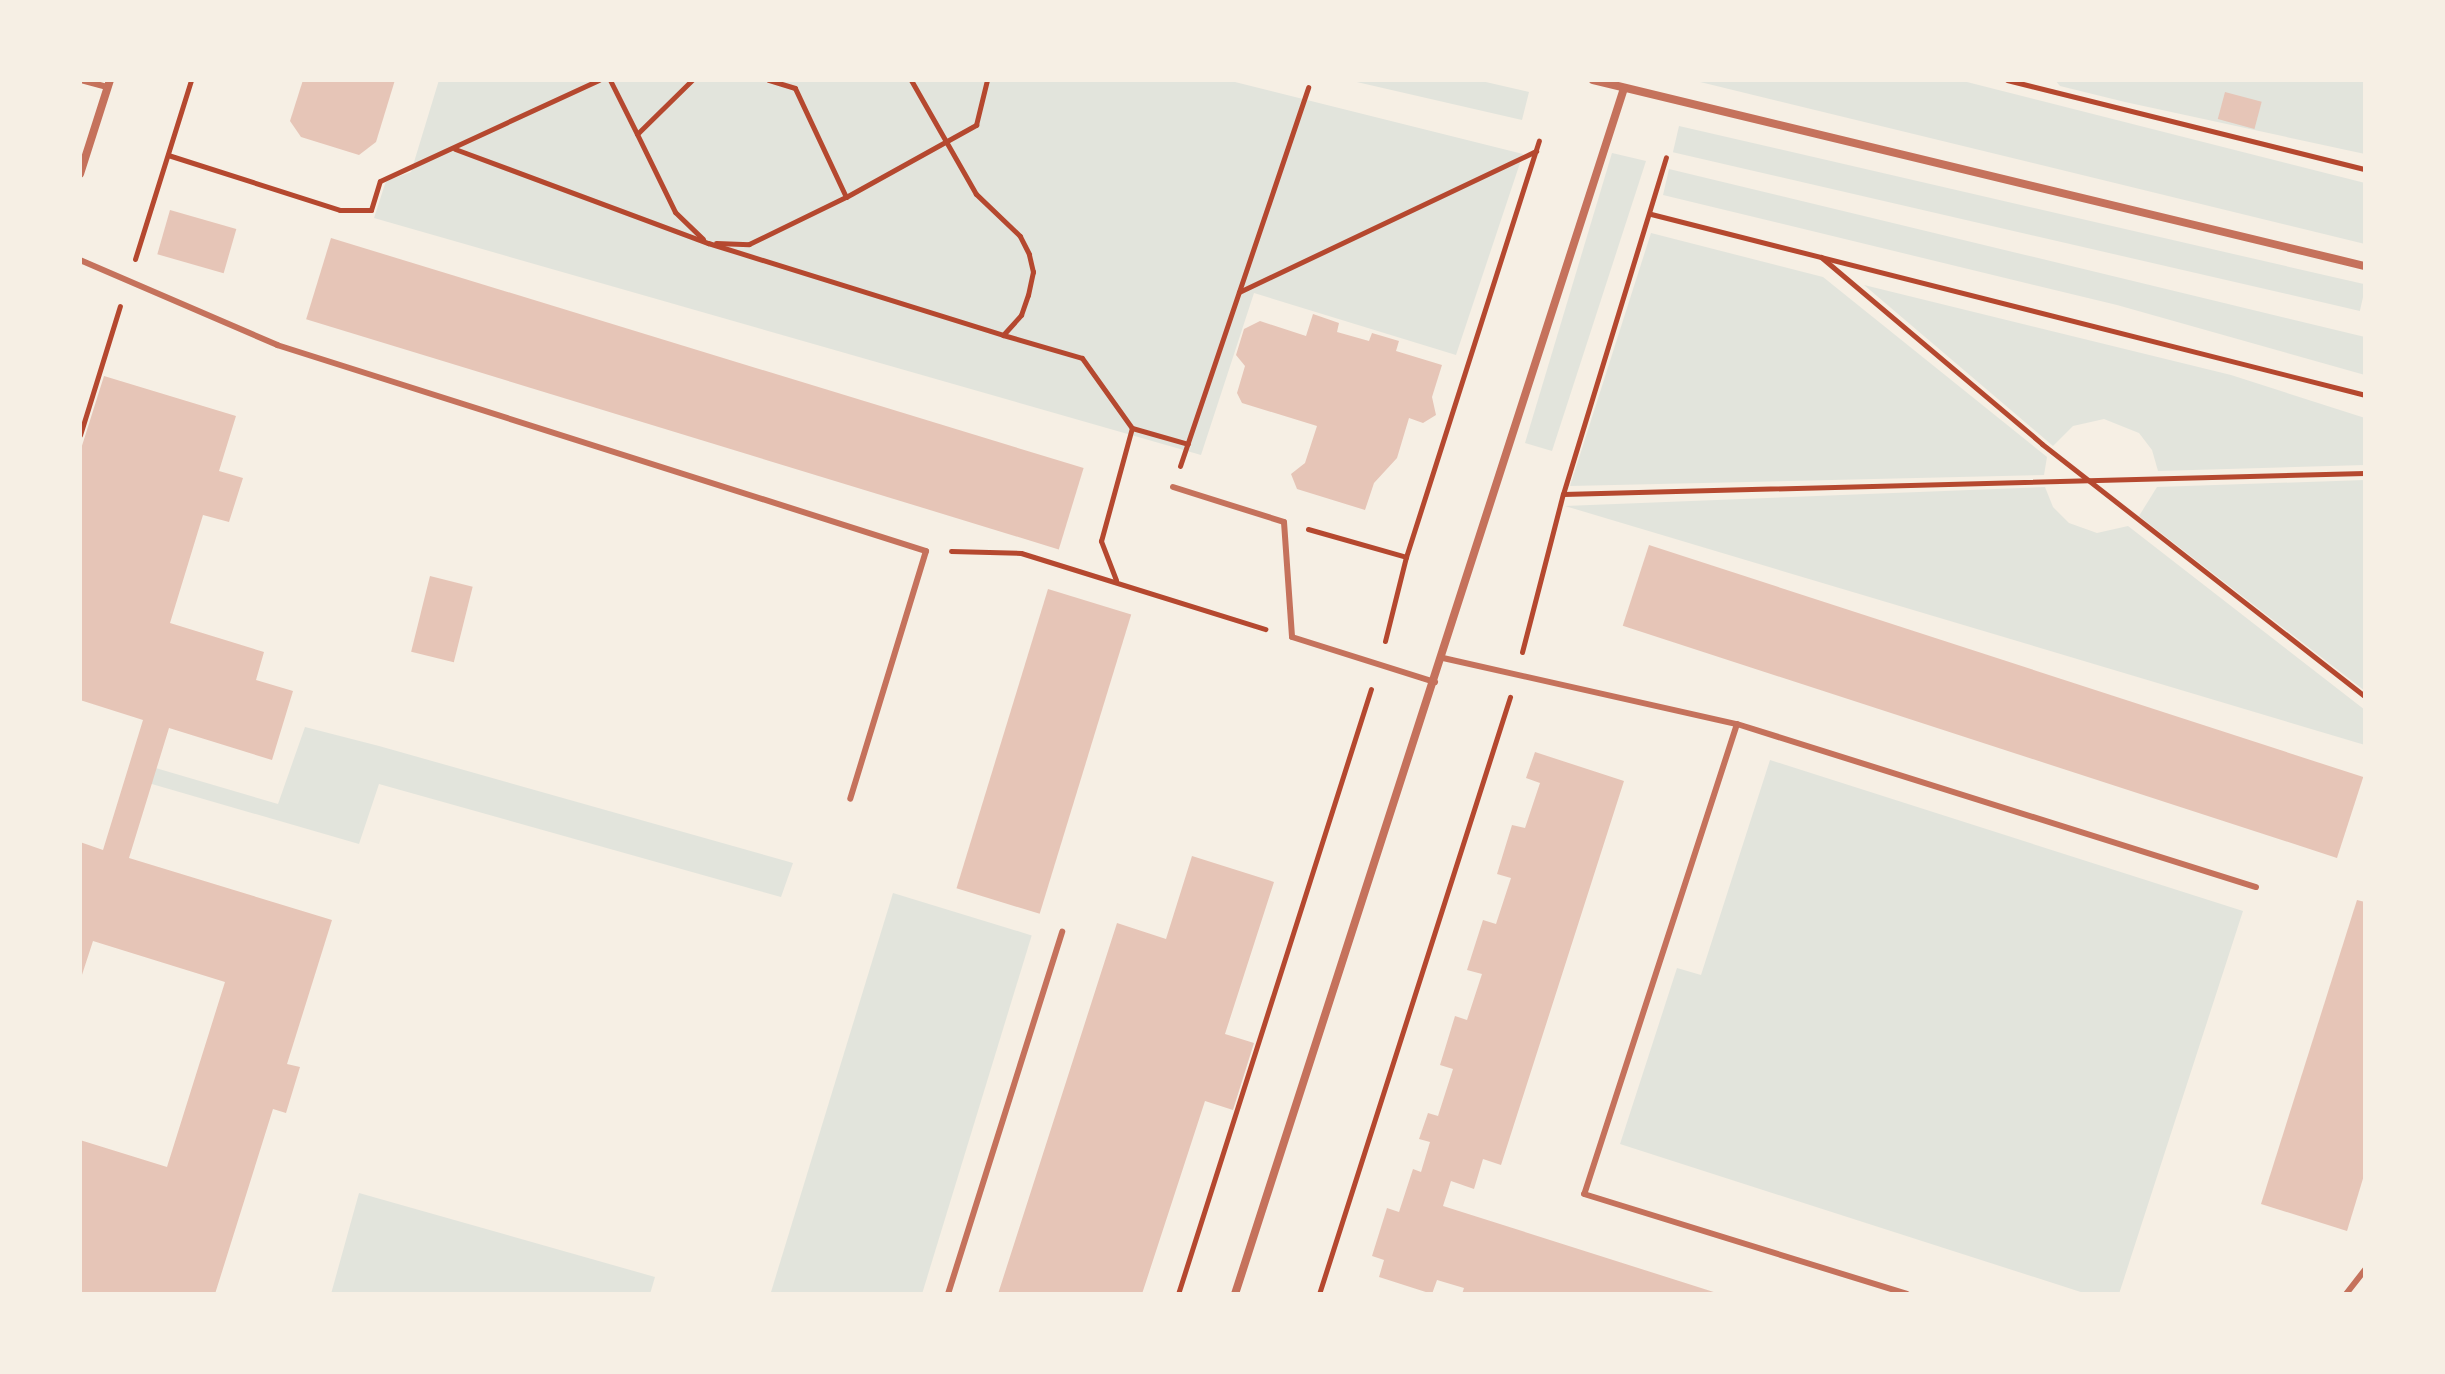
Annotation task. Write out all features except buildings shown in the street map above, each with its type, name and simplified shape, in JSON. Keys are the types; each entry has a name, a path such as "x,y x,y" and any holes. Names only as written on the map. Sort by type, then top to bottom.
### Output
{"street":[{"path":"1593,80 2365,266"},
{"path":"80,174 109,84"},
{"path":"1235,1294 1443,658 1624,88"}],"lane":[{"path":"81,80 109,84"},
{"path":"80,260 277,345 926,551 850,799"},
{"path":"1173,487 1284,522 1292,637 1435,682"},
{"path":"1443,658 1737,724 2256,887"},
{"path":"1737,724 1584,1194 1907,1294"},
{"path":"948,1294 1062,932"},
{"path":"2346,1294 2365,1270"}],"path":[{"path":"168,155 340,210 371,210 380,181 599,80"},
{"path":"610,80 675,212 708,243 749,244 846,197 976,125 987,80"},
{"path":"637,134 692,80"},
{"path":"768,80 795,88 846,197"},
{"path":"911,80 976,194 1020,236 1029,254 1033,272 1028,295 1021,315 1003,335"},
{"path":"2007,80 2365,169"},
{"path":"2028,80 2032,87"},
{"path":"1173,487 1308,87"},
{"path":"1178,1294 1379,663 1406,557 1539,141"},
{"path":"455,149 708,243 1082,358 1132,428 1188,444"},
{"path":"1239,293 1536,151"},
{"path":"1319,1294 1517,674 1563,494 1666,157"},
{"path":"1651,214 2365,395"},
{"path":"1820,255 2090,483 2365,696"},
{"path":"1116,581 1101,541 1132,428"},
{"path":"1563,494 2090,483 2365,473"},
{"path":"1284,522 1406,557"},
{"path":"926,551 1021,553 1292,637"}],"shaded area":[{"path":"439,80 1227,80 1523,154 1456,355 1254,293 1201,455 374,218 386,181 411,172"},
{"path":"1348,80 1477,80 1529,92 1522,120"},
{"path":"1692,80 1959,80 2365,183 2365,244"},
{"path":"2055,80 2365,80 2365,154 2125,102 2060,86"},
{"path":"1679,126 2365,284 2360,311 1673,152"},
{"path":"1612,153 1646,161 1552,451 1525,443"},
{"path":"1669,169 2365,337 2365,375 2117,305 1663,195"},
{"path":"1651,233 1823,277 2047,457 2044,475 1570,486"},
{"path":"1864,285 2231,375 2365,418 2365,465 2158,471 2152,450 2139,433 2104,419 2073,426 2053,446"},
{"path":"2365,480 2365,691 2139,516 2157,487"},
{"path":"2045,487 2053,507 2069,523 2097,533 2128,526 2365,710 2365,745 1565,506"},
{"path":"305,727 793,863 781,897 379,784 359,844 138,780 142,764 278,804"},
{"path":"1770,760 2243,911 2119,1294 2087,1294 1620,1144 1677,968 1701,975"},
{"path":"893,893 1032,935 922,1294 770,1294"},
{"path":"359,1193 655,1277 650,1294 331,1294"}]}
